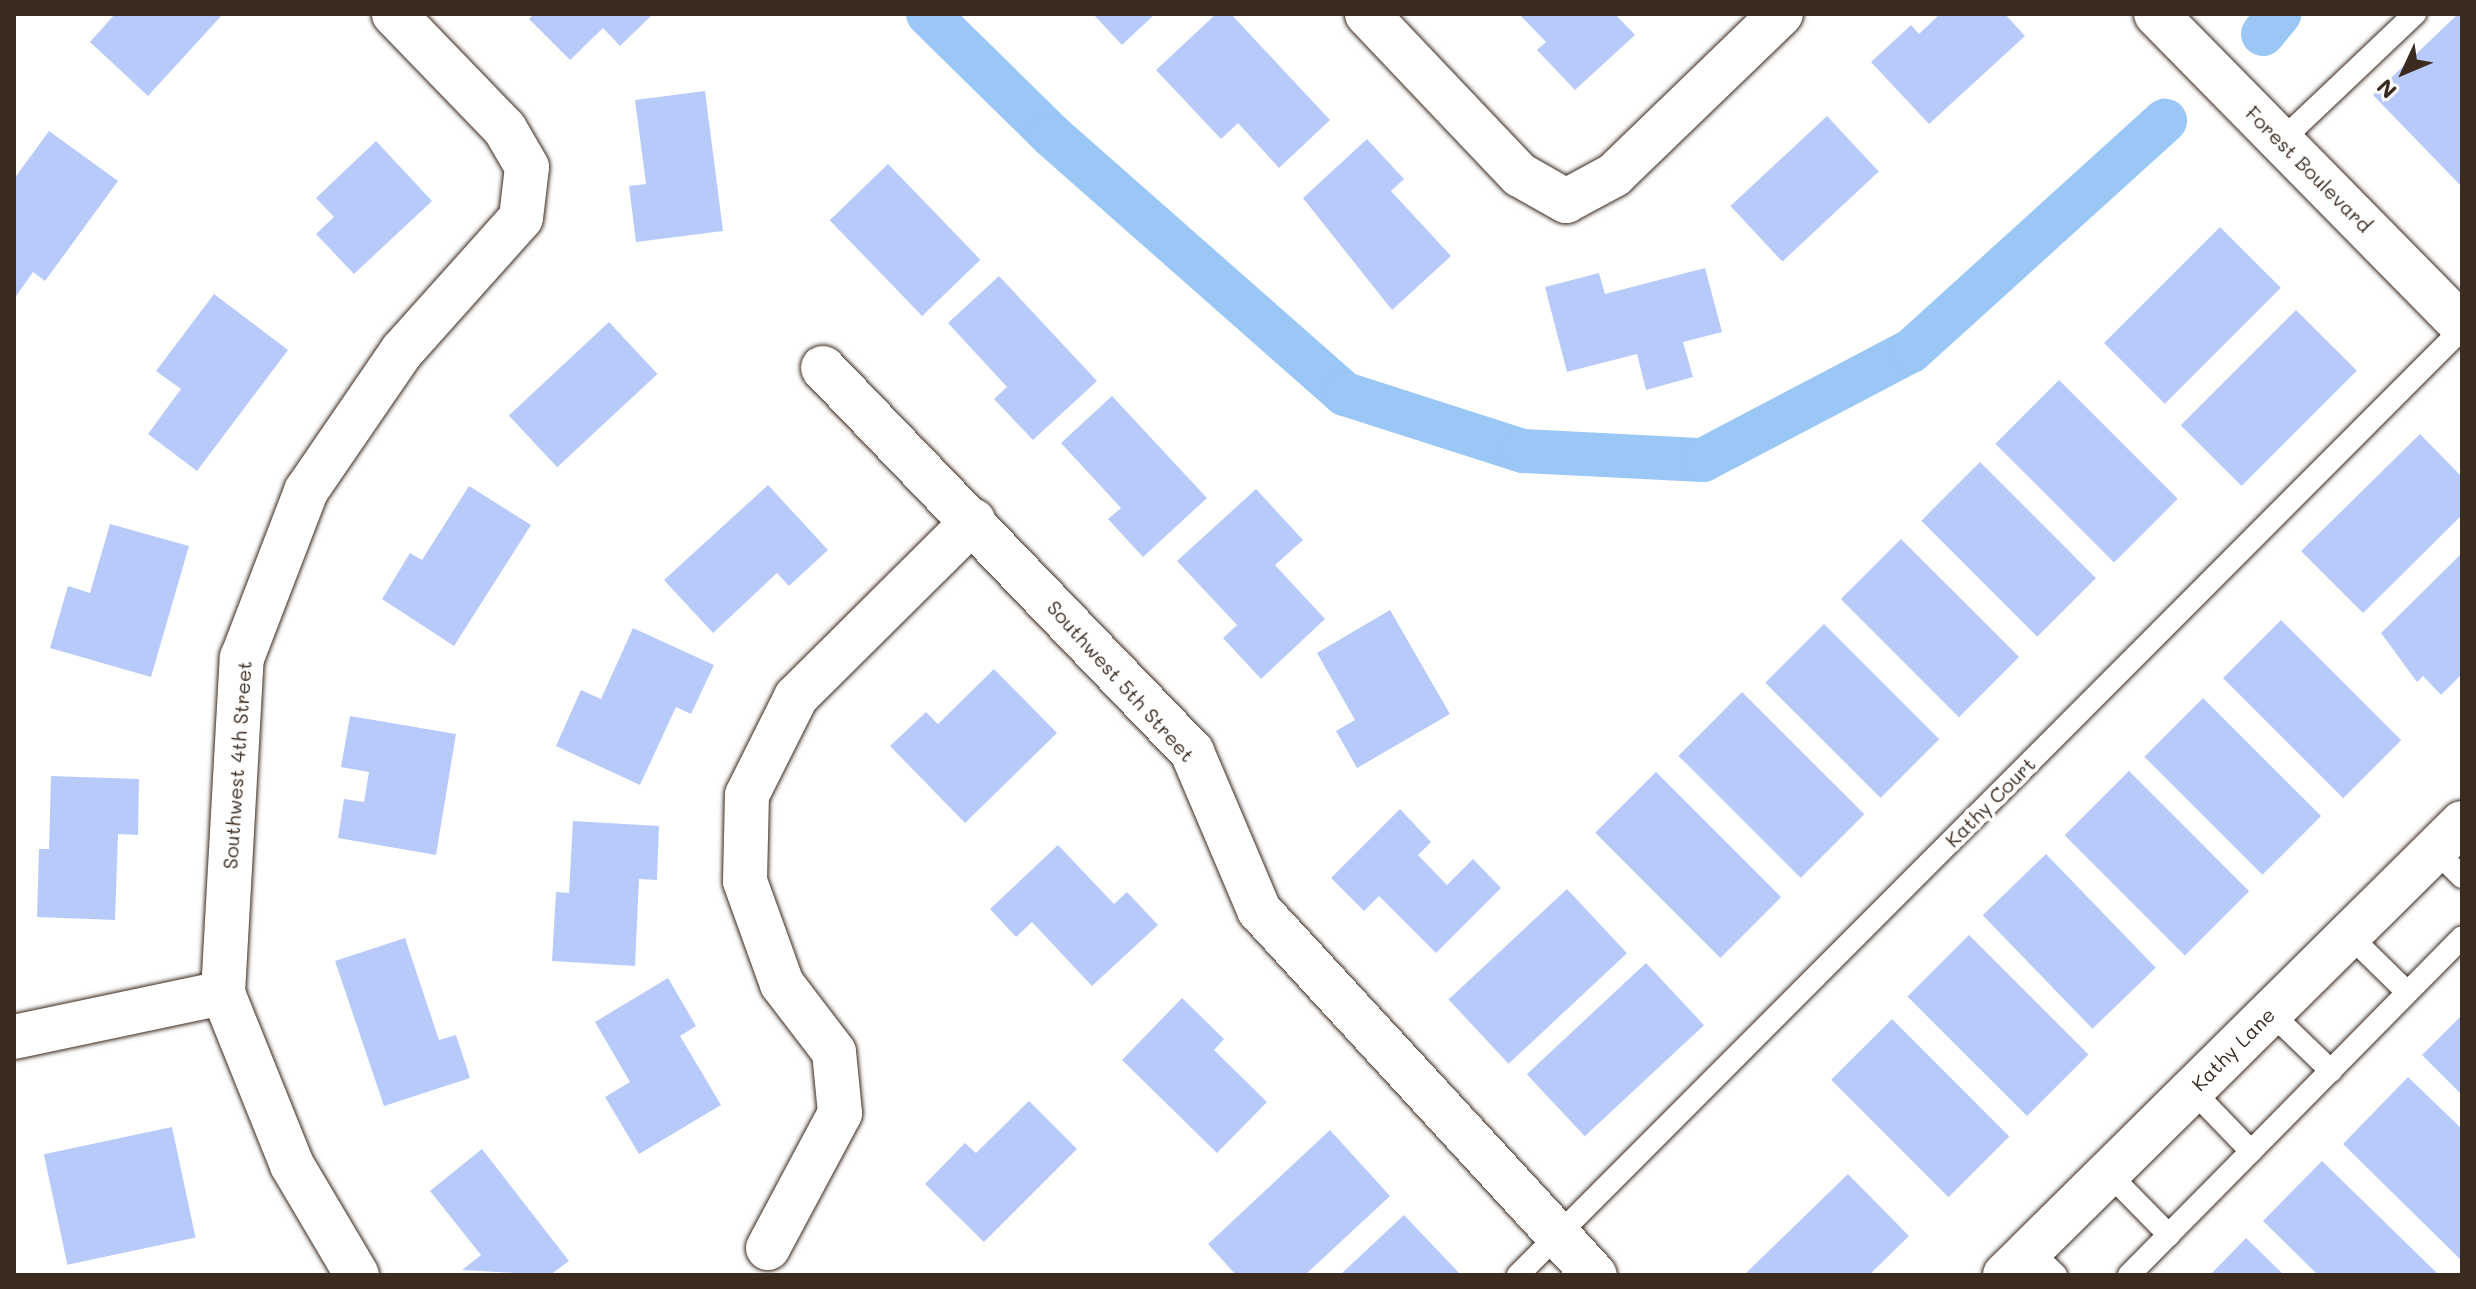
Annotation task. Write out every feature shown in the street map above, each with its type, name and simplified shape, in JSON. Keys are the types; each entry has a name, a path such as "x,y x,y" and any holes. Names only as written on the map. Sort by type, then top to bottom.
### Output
{"street":[{"name":"Southwest 4th Street","path":"357,1275 292,1165 223,993 242,658 306,491 402,351 521,218 527,167 505,129 394,14"},
{"path":"1367,14 1520,175 1566,201 1614,175 1781,14"},
{"name":"Forest Boulevard","path":"2156,14 2462,327"},
{"name":"Southwest 5th Street","path":"823,368 1192,752 1259,910 1595,1275"},
{"path":"768,1248 840,1113 834,1052 782,984 745,881 747,795 796,697 973,521"},
{"name":"Kathy Lane","path":"2030,1267 2108,1173 2270,1012 2349,935 2453,850"},
{"path":"14,1037 223,993"}],"lane":[{"path":"2281,141 2415,14"},
{"name":"Kathy Court","path":"1518,1275 2462,327"},
{"path":"2349,935 2407,992"},
{"path":"2129,1275 2462,937"},
{"path":"2270,1012 2331,1071"},
{"path":"2192,1090 2251,1151"},
{"path":"2108,1173 2169,1235"}],"building":[{"path":"115,14 223,14 148,96 90,42"},
{"path":"534,14 653,14 620,46 603,28 570,60 529,19"},
{"path":"1093,14 1155,14 1122,45"},
{"path":"1216,14 1231,14 1330,120 1279,168 1238,123 1221,139 1156,70"},
{"path":"1519,14 1615,14 1635,35 1575,90 1537,50 1546,42"},
{"path":"1940,14 2005,14 2025,36 1929,124 1871,62 1911,25 1919,34"},
{"path":"2458,14 2462,19 2462,187 2373,95"},
{"path":"705,91 723,231 636,242 629,186 646,184 635,100"},
{"path":"1827,116 1879,172 1782,262 1730,206"},
{"path":"49,131 118,181 45,281 33,272 14,299 14,179"},
{"path":"1367,139 1404,179 1391,191 1451,256 1392,310 1303,198"},
{"path":"376,141 432,201 354,274 316,234 334,217 316,198"},
{"path":"888,164 980,260 922,316 830,220"},
{"path":"2220,227 2281,288 2165,404 2104,343"},
{"path":"1705,268 1722,332 1683,342 1693,377 1646,390 1637,354 1567,372 1545,287 1599,273 1605,294"},
{"path":"999,276 1097,381 1033,440 994,399 1007,387 948,323"},
{"path":"214,294 288,350 197,471 148,434 181,389 156,371"},
{"path":"2296,310 2357,371 2242,486 2181,425"},
{"path":"609,322 657,374 557,467 509,415"},
{"path":"2059,380 2178,499 2114,562 1995,444"},
{"path":"1112,396 1207,498 1143,557 1108,519 1121,508 1061,443"},
{"path":"2420,434 2462,477 2462,515 2363,613 2301,551"},
{"path":"1980,462 2096,578 2037,637 1921,521"},
{"path":"768,485 828,550 789,586 777,573 713,633 664,580"},
{"path":"469,486 531,525 454,646 382,599 410,553 422,560"},
{"path":"1256,489 1303,540 1275,565 1325,619 1261,679 1223,638 1237,625 1177,561"},
{"path":"110,524 189,546 151,677 50,648 68,586 90,593"},
{"path":"1901,539 2019,657 1959,717 1841,599"},
{"path":"2462,553 2462,674 2441,695 2423,676 2417,682 2381,633"},
{"path":"1390,610 1450,714 1357,768 1336,731 1355,720 1317,653"},
{"path":"2281,620 2401,740 2343,798 2223,678"},
{"path":"1824,624 1939,739 1881,798 1765,683"},
{"path":"633,628 714,665 691,714 676,707 640,785 556,746 581,690 601,699"},
{"path":"994,669 1057,733 965,823 890,746 926,712 938,724"},
{"path":"1742,692 1864,814 1801,878 1678,756"},
{"path":"2203,698 2321,816 2262,875 2144,757"},
{"path":"350,716 456,734 436,855 338,838 344,799 364,802 369,772 341,767"},
{"path":"2129,771 2249,891 2185,956 2065,835"},
{"path":"1656,772 1781,897 1720,958 1595,833"},
{"path":"51,776 139,779 138,835 118,834 115,920 37,917 39,849 49,849"},
{"path":"1400,809 1431,842 1418,855 1447,885 1473,859 1501,888 1436,953 1379,896 1364,911 1331,878"},
{"path":"573,821 659,826 657,880 639,879 635,966 552,961 556,892 569,893"},
{"path":"1058,845 1114,904 1127,892 1158,925 1092,986 1032,922 1016,937 990,909"},
{"path":"2046,854 2156,968 2092,1029 1983,915"},
{"path":"1567,889 1627,953 1509,1064 1449,999"},
{"path":"1969,935 2089,1055 2027,1116 1907,997"},
{"path":"405,938 439,1040 456,1035 470,1078 384,1106 335,961"},
{"path":"1646,963 1704,1025 1585,1136 1527,1074"},
{"path":"668,978 696,1026 680,1036 721,1105 639,1154 605,1097 630,1082 595,1022"},
{"path":"1182,998 1224,1039 1214,1050 1267,1102 1217,1153 1122,1060"},
{"path":"2462,1015 2462,1095 2422,1055"},
{"path":"1892,1019 2009,1136 1949,1197 1831,1080"},
{"path":"2408,1077 2462,1129 2462,1261 2343,1144"},
{"path":"1029,1101 1077,1149 984,1242 925,1184 965,1143 976,1153"},
{"path":"172,1127 195,1238 67,1265 44,1154"},
{"path":"1330,1130 1390,1196 1305,1275 1236,1275 1208,1244"},
{"path":"482,1149 569,1261 550,1275 462,1270 481,1255 430,1191"},
{"path":"2322,1161 2439,1275 2318,1275 2263,1221"},
{"path":"1848,1174 1909,1236 1869,1275 1744,1275"},
{"path":"1404,1215 1461,1275 1340,1275"},
{"path":"2246,1238 2284,1275 2210,1275"}],"waterway":[{"path":"928,14 1051,135 1345,394 1523,451 1703,460 1911,351 2165,121"},
{"path":"2263,34 2279,14"}]}
